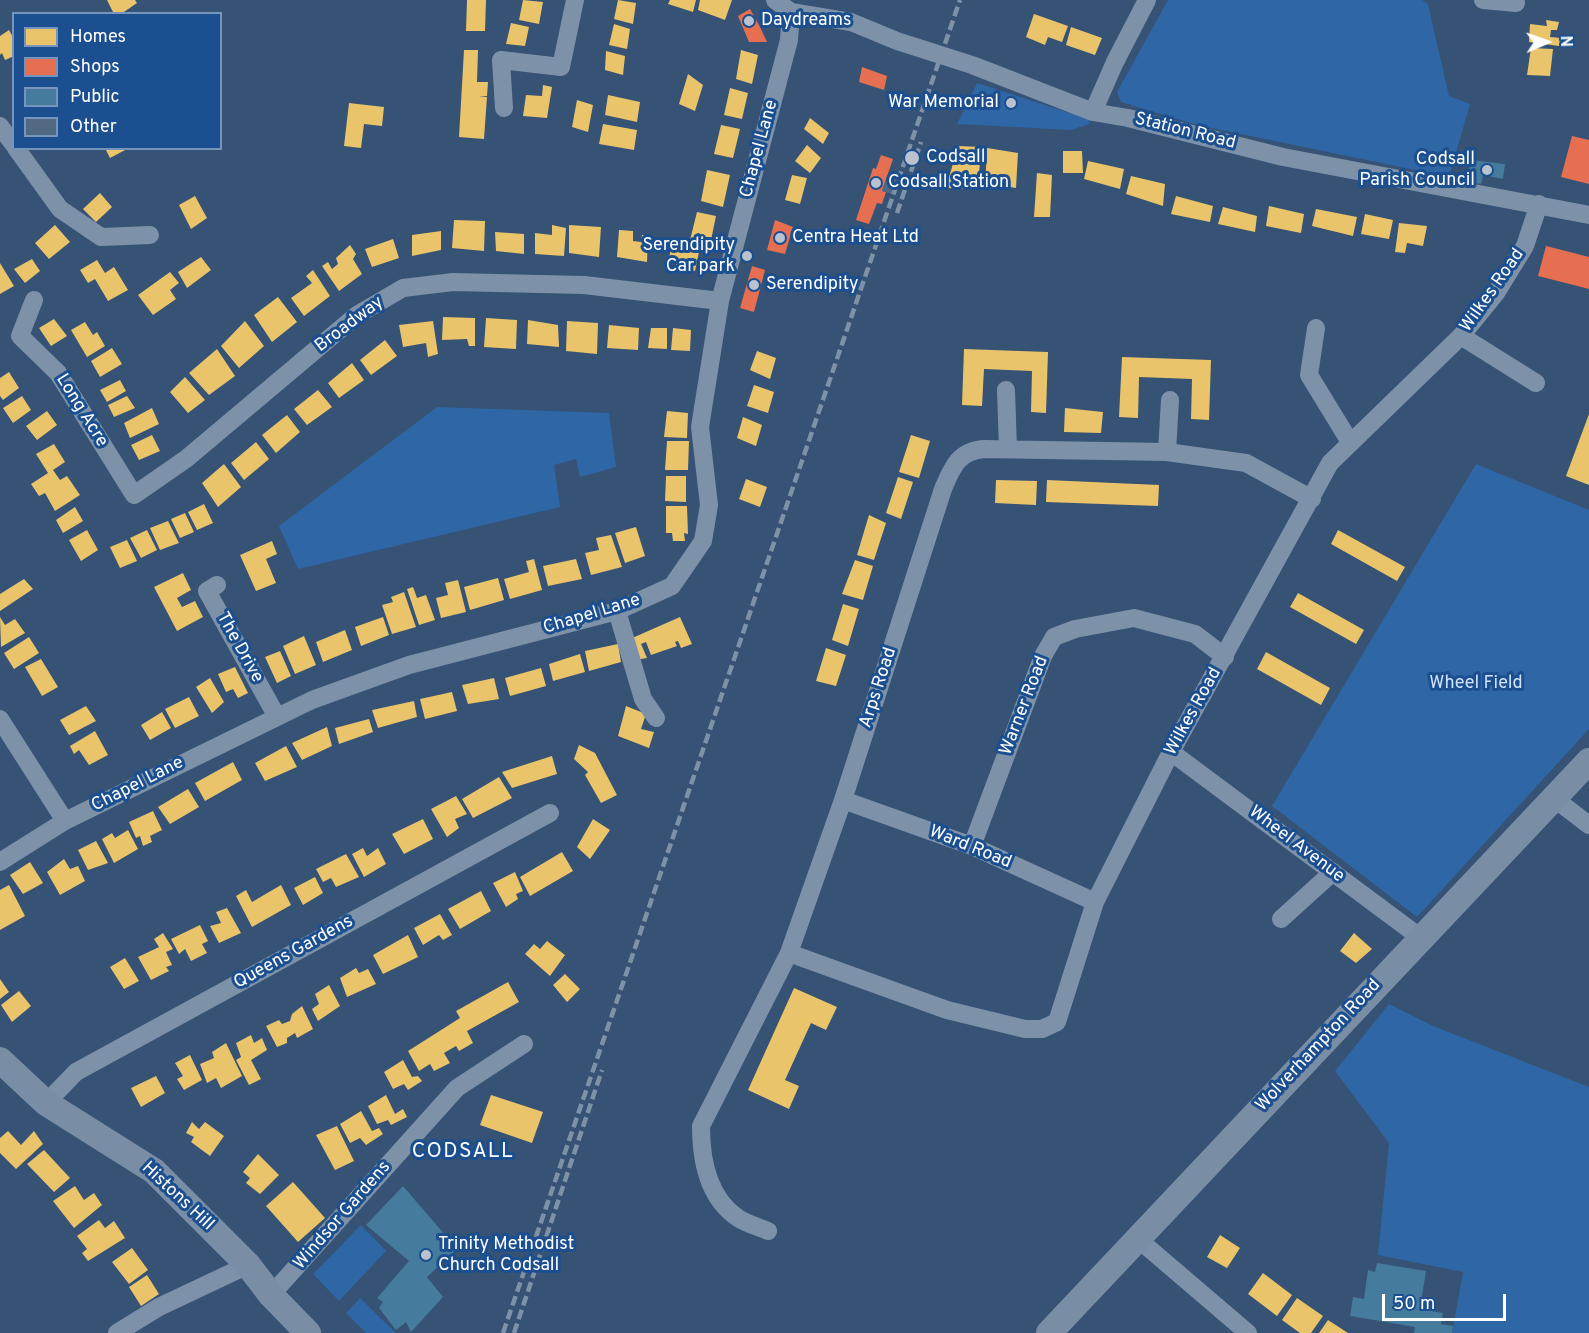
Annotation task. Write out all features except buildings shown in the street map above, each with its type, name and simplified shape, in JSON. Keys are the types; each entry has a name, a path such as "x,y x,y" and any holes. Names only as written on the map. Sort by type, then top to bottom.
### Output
{"street":[{"path":"504,108 501,60 561,67 575,0"},
{"path":"775,0 791,12"},
{"path":"1093,112 1114,62 1147,0"},
{"path":"1483,0 1516,3"},
{"name":"Station Road","path":"791,12 851,22 897,41 972,65 1093,112 1128,118 1283,157 1589,215"},
{"name":"Chapel Lane","path":"0,862 65,821 276,715 409,665 617,611 672,586 703,541 709,505 700,427 720,301 789,40 791,12"},
{"path":"0,126 12,143"},
{"path":"17,150 60,209 100,237 150,235"},
{"name":"Wilkes Road","path":"789,953 947,1010 1025,1029 1042,1029 1057,1022 1062,1015 1095,902 1171,752 1330,463 1461,336 1496,292 1525,246 1539,204"},
{"name":"Broadway","path":"134,495 186,459 357,315 404,288 453,282 584,285 720,301"},
{"name":"Long Acre","path":"34,300 20,336 58,373 134,495"},
{"path":"1316,328 1309,375 1350,442"},
{"path":"1461,336 1536,383"},
{"path":"1006,390 1008,449"},
{"path":"1167,452 1170,400"},
{"name":"Arps Road","path":"768,1230 739,1219 719,1201 701,1153 701,1126 789,953 843,800 943,489 956,460 972,449 1167,452 1246,463 1312,499"},
{"name":"The Drive","path":"217,585 207,591 276,715"},
{"path":"617,611 643,699 656,718"},
{"name":"Warner Road","path":"972,846 1043,656 1054,638 1075,629 1134,618 1195,634 1225,657"},
{"path":"0,719 65,821"},
{"name":"Wheel Avenue","path":"1171,752 1420,938"},
{"name":"Wolverhampton Road","path":"1049,1333 1589,761"},
{"path":"1555,799 1589,825"},
{"name":"Ward Road","path":"843,800 972,846 1095,902"},
{"name":"Queens Gardens","path":"46,1103 76,1072 550,813"},
{"path":"1281,919 1334,873"},
{"name":"Windsor Gardens","path":"271,1295 457,1088 524,1044"},
{"name":"Histons Hill","path":"0,1060 46,1103 154,1171 248,1265 271,1295 308,1333"},
{"path":"1138,1239 1248,1333"},
{"path":"117,1333 159,1307 248,1265"}],"green space":[{"path":"1168,0 1422,0 1428,4 1449,96 1470,104 1449,177 1197,125 1121,102 1117,92"},
{"path":"977,83 1082,117 1089,120 1089,124 1071,130 957,124"},
{"path":"437,407 609,413 616,467 580,477 576,459 554,465 560,507 298,569 279,526"},
{"name":"Wheel Field","path":"1476,464 1589,510 1589,729 1417,917 1272,806"},
{"path":"1389,1004 1433,1026 1589,1087 1589,1333 1452,1333 1463,1272 1378,1255 1389,1143 1335,1071"},
{"path":"361,1225 386,1251 339,1301 313,1274"},
{"path":"360,1298 396,1333 366,1333 346,1313"}],"railway":[{"path":"503,1333 960,0"},
{"path":"897,213 921,142"},
{"path":"514,1333 602,1070"}],"place":[{"name":"Daydreams","path":"749,21"},
{"name":"War Memorial","path":"1011,103"},
{"name":"Codsall","path":"912,158"},
{"name":"Codsall Parish Council","path":"1487,170"},
{"name":"Codsall Station","path":"876,183"},
{"name":"Centra Heat Ltd","path":"780,238"},
{"name":"Serendipity Car park","path":"747,256"},
{"name":"Serendipity","path":"754,285"},
{"name":"Trinity Methodist Church Codsall","path":"426,1255"}],"district":[{"name":"CODSALL","path":"463,1153"}]}
